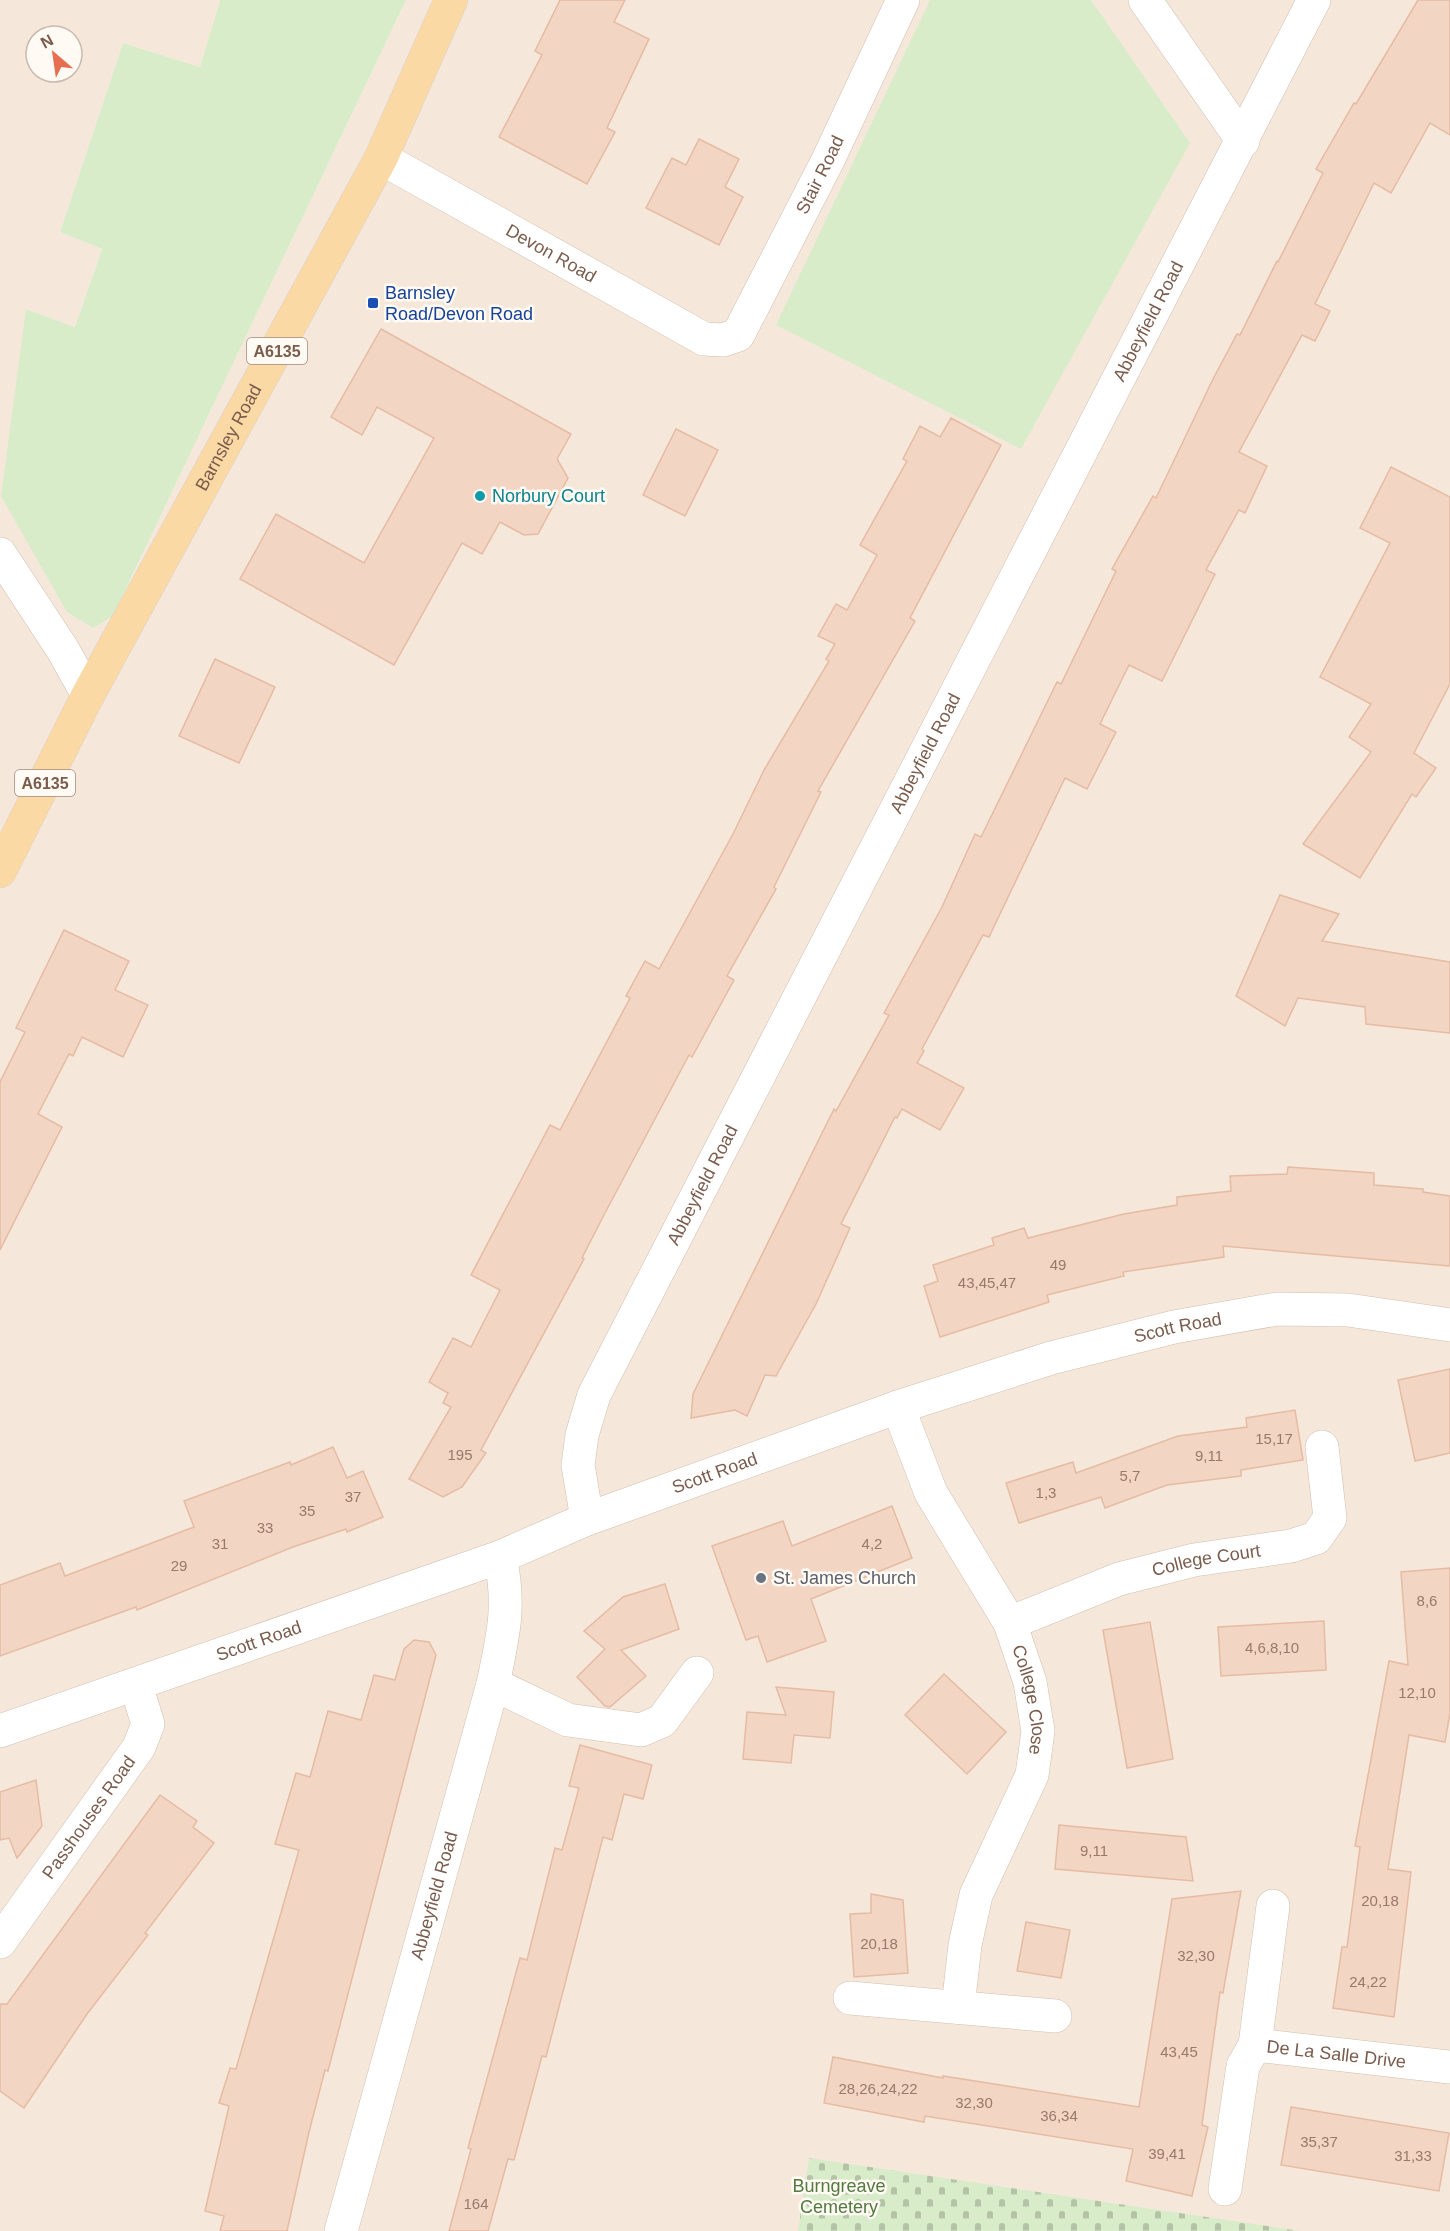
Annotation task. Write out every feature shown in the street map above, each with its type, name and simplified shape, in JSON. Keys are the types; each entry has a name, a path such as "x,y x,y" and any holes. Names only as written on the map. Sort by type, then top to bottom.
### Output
{"main road":[{"name":"Barnsley Road","path":"0,871 88,695 381,158 451,0"}],"street":[{"name":"Stair Road","path":"723,340 738,335 828,160 903,0"},
{"path":"1145,0 1243,141"},
{"name":"Abbeyfield Road","path":"587,1519 578,1465 582,1435 594,1395 1314,0"},
{"name":"Devon Road","path":"381,158 704,339 723,340"},
{"path":"0,554 63,650 88,695"},
{"name":"Scott Road","path":"0,1731 500,1557 587,1519 898,1407 1051,1358 1174,1327 1277,1309 1348,1310 1450,1324"},
{"name":"College Close","path":"898,1407 931,1493 1010,1623 1030,1682 1038,1731 1032,1775 976,1895 965,1945 958,2007"},
{"name":"College Court","path":"1010,1623 1119,1578 1194,1560 1291,1546 1316,1538 1330,1518 1322,1447"},
{"name":"Abbeyfield Road","path":"341,2231 493,1684 507,1614 505,1582 500,1557"},
{"path":"493,1684 568,1719 641,1730 662,1721 697,1673"},
{"name":"Passhouses Road","path":"0,1942 139,1747 148,1724 136,1685"},
{"name":"De La Salle Drive","path":"1273,1906 1255,2045 1450,2067"},
{"path":"850,1998 1055,2016"},
{"path":"1225,2189 1243,2066 1255,2045"}],"shaded area":[{"path":"0,0 220,0 200,67 123,43 60,232 102,249 75,327 26,309 113,616 406,0 1450,0 1450,2231 0,2231"}],"green space":[{"path":"220,0 406,0 113,616 93,628 67,612 1,496 26,309 75,327 102,249 60,232 123,43 200,67"},
{"path":"930,0 1091,0 1190,143 1021,449 776,325"},
{"name":"Burngreave Cemetery","path":"809,2158 1300,2231 798,2231"}],"building":[{"path":"560,0 625,0 614,22 649,39 607,128 615,132 587,184 499,137 542,55 535,51"},
{"path":"1418,0 1450,0 1450,135 1430,123 1391,193 1374,183 1315,304 1330,311 1315,341 1302,335 1239,452 1267,466 1245,513 1239,510 1206,570 1215,574 1162,681 1129,665 1100,724 1116,732 1087,789 1065,778 989,937 983,935 922,1049 924,1051 917,1063 964,1088 940,1130 902,1109 897,1118 895,1117 841,1224 850,1228 816,1304 776,1376 765,1375 747,1416 735,1410 691,1418 693,1394 834,1109 836,1111 889,1015 884,1013 942,907 975,834 981,837 1057,682 1061,684 1116,571 1112,569 1153,496 1156,498 1213,379 1237,334 1240,335 1278,262 1323,173 1316,169"},
{"path":"699,139 739,159 725,187 743,197 719,245 646,208 672,158 686,165"},
{"name":"Norbury Court","path":"381,329 571,434 557,459 568,478 538,534 524,535 500,522 482,554 462,543 394,665 240,579 276,514 364,563 434,438 377,407 362,435 331,417"},
{"path":"951,418 1001,445 910,618 915,621 818,791 821,792 774,887 776,889 727,976 734,980 692,1057 689,1055 605,1213 582,1258 584,1259 481,1450 486,1453 462,1487 443,1497 409,1479 451,1407 443,1403 448,1393 429,1382 453,1338 471,1347 500,1290 471,1275 550,1125 560,1130 630,998 626,996 645,961 659,969 733,834 764,770 829,661 826,659 835,644 818,636 836,604 847,610 877,555 860,545 907,461 903,459 920,426 940,437"},
{"path":"676,429 718,450 685,516 643,495"},
{"path":"1391,467 1450,497 1450,684 1414,753 1436,768 1416,797 1412,794 1360,878 1303,844 1371,752 1349,737 1371,704 1320,677 1390,543 1360,528"},
{"path":"215,659 275,687 239,763 179,736"},
{"path":"1280,895 1339,914 1322,941 1450,962 1450,1033 1366,1024 1365,1007 1298,998 1285,1026 1236,996"},
{"path":"64,930 129,961 115,990 148,1005 123,1057 82,1037 73,1056 69,1054 38,1114 62,1127 0,1250 0,1082 25,1032 16,1028"},
{"path":"1288,1167 1374,1173 1374,1185 1423,1189 1423,1192 1450,1196 1450,1266 1223,1246 1224,1257 1123,1272 1124,1276 1047,1295 1049,1302 940,1337 924,1286 938,1281 933,1265 994,1245 992,1238 1024,1228 1028,1238 1124,1214 1177,1205 1177,1197 1231,1191 1230,1176 1287,1174"},
{"path":"1450,1369 1450,1453 1415,1461 1398,1380"},
{"path":"1295,1410 1303,1460 1241,1470 1241,1476 1167,1485 1105,1508 1101,1497 1019,1523 1006,1483 1073,1462 1076,1473 1178,1436 1247,1427 1246,1418"},
{"path":"333,1447 347,1478 363,1471 383,1517 347,1532 346,1529 293,1547 137,1610 136,1607 0,1656 0,1585 60,1563 65,1576 194,1527 184,1501 290,1462 291,1465"},
{"path":"892,1506 912,1558 811,1599 826,1641 767,1662 758,1636 746,1640 712,1546 783,1521 792,1546"},
{"path":"1450,1568 1450,1713 1445,1742 1409,1735 1388,1869 1411,1872 1394,2017 1333,2008 1342,1947 1347,1947 1360,1847 1355,1846 1389,1661 1408,1665 1401,1572"},
{"path":"665,1584 679,1629 621,1650 646,1676 610,1707 605,1706 577,1677 605,1649 584,1631 623,1597"},
{"path":"1324,1621 1326,1670 1221,1676 1218,1627"},
{"path":"1150,1622 1173,1759 1127,1768 1103,1630"},
{"path":"414,1640 429,1642 436,1655 328,2071 325,2070 287,2231 220,2231 224,2216 205,2211 229,2106 219,2103 230,2068 236,2069 299,1850 275,1844 296,1773 310,1777 328,1711 361,1720 374,1675 395,1680 404,1649"},
{"path":"944,1674 1006,1732 967,1774 905,1715"},
{"path":"776,1687 834,1692 830,1738 794,1735 791,1763 743,1759 747,1712 786,1715"},
{"path":"580,1745 652,1765 643,1799 624,1794 612,1840 603,1837 546,2057 542,2056 514,2160 508,2159 488,2231 449,2231 471,2149 468,2148 520,1958 527,1960 555,1848 562,1850 579,1788 569,1786"},
{"path":"36,1780 42,1826 17,1858 9,1838 0,1840 0,1792"},
{"path":"160,1795 197,1821 193,1827 214,1843 145,1933 148,1935 87,2014 24,2108 0,2091 0,2004 7,2004"},
{"path":"1059,1825 1186,1837 1193,1881 1055,1869"},
{"path":"1241,1891 1223,1993 1220,1992 1202,2125 1208,2127 1192,2196 1126,2181 1133,2149 925,2116 924,2122 824,2103 833,2057 943,2078 943,2076 1139,2107 1172,1899"},
{"path":"871,1894 903,1900 908,1973 854,1977 850,1914 871,1913"},
{"path":"1026,1922 1070,1930 1061,1978 1017,1971"},
{"path":"1291,2107 1449,2133 1439,2191 1281,2165"}],"place":[{"name":"Barnsley Road/Devon Road","path":"373,303"},
{"name":"Norbury Court","path":"480,496"},
{"name":"St. James Church","path":"761,1578"}]}
